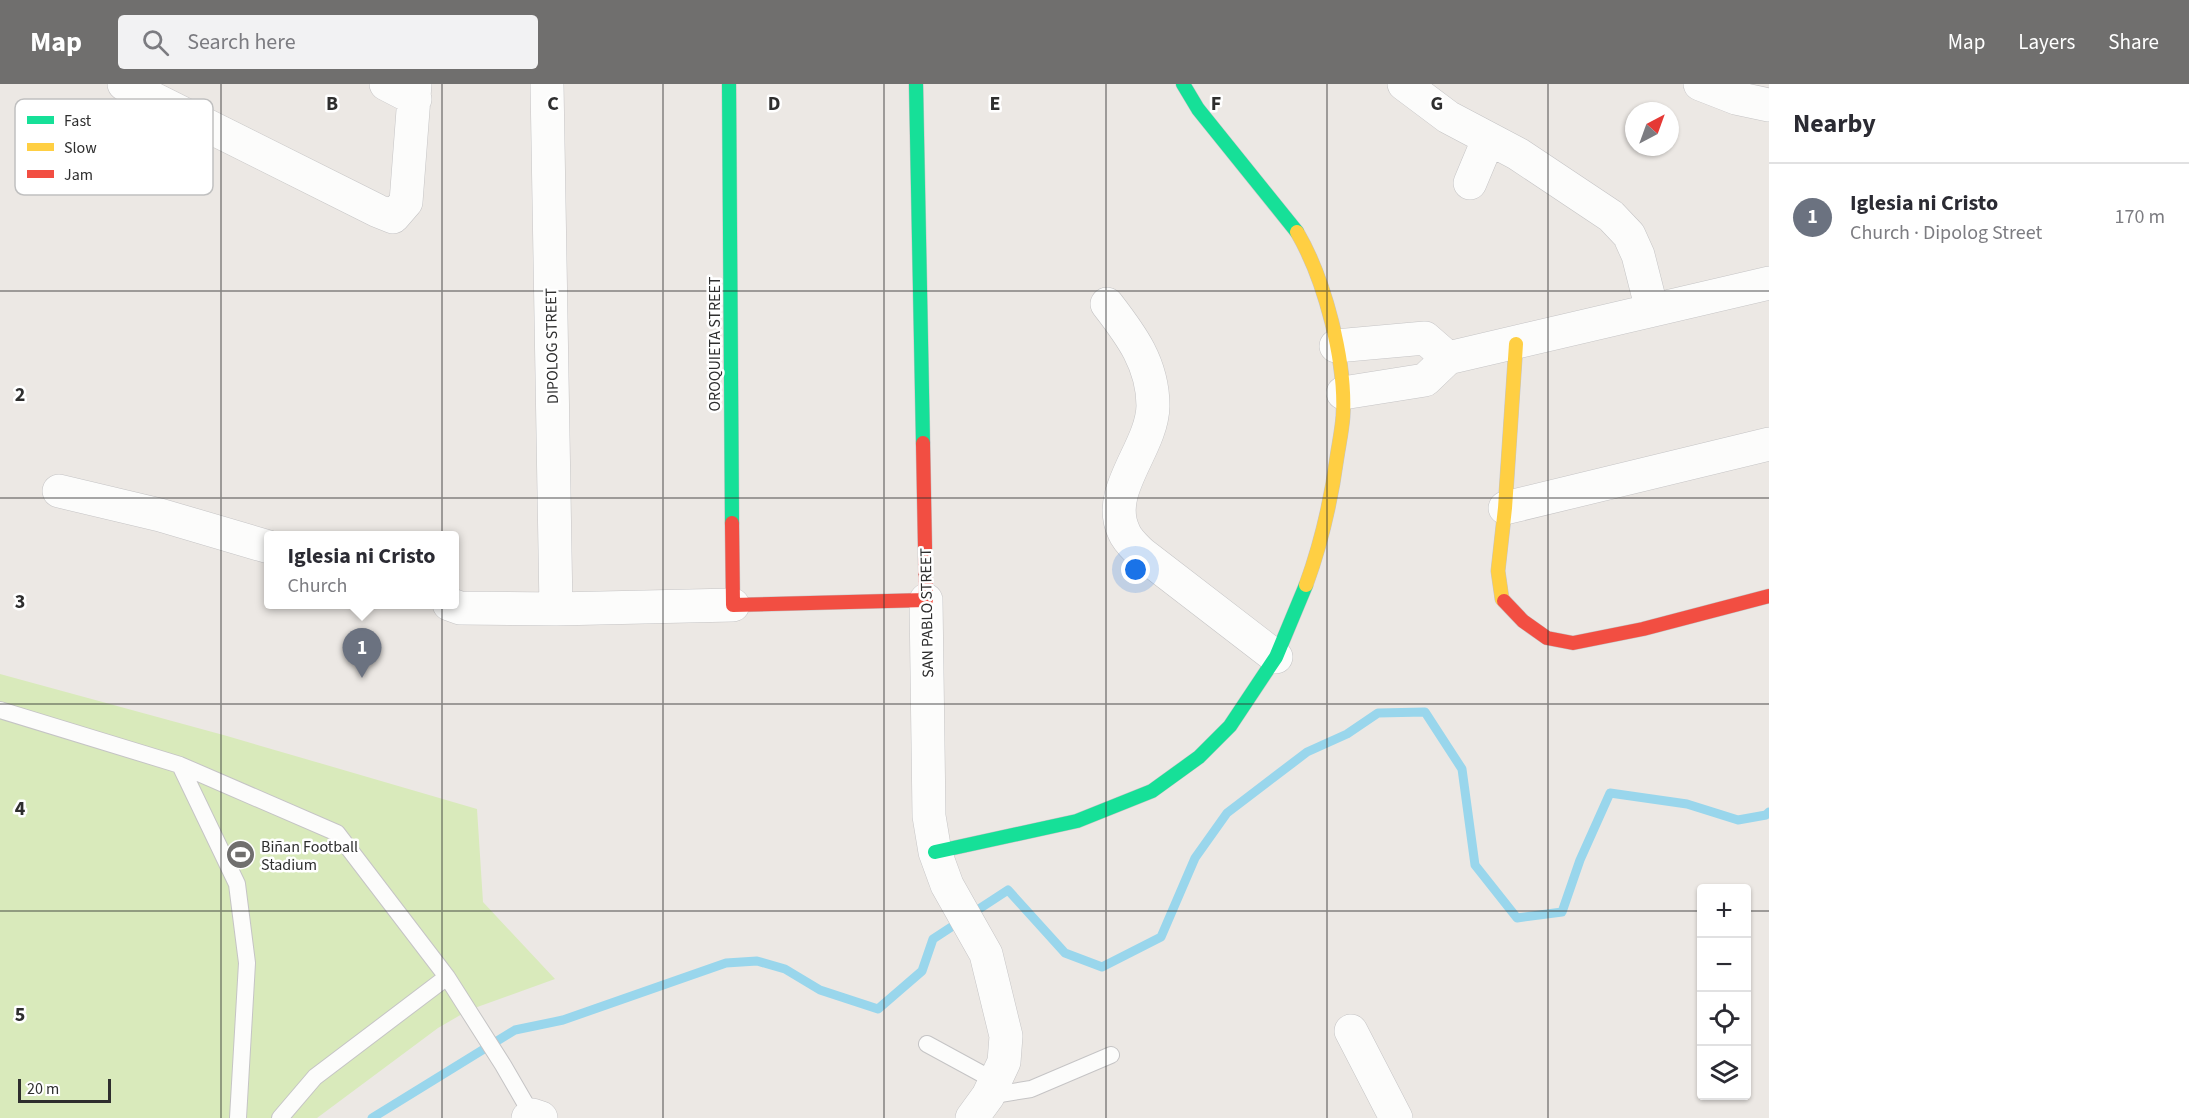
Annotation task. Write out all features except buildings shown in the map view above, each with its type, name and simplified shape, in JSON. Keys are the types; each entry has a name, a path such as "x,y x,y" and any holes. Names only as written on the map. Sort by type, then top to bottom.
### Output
{"street":[{"path":"124,84 154,99"},
{"path":"213,129 378,212 393,217 406,202 415,91 386,84"},
{"name":"DIPOLOG STREET","path":"547,84 556,609"},
{"name":"OROQUIETA STREET","path":"729,84 733,604"},
{"name":"SAN PABLO STREET","path":"916,84 929,816 935,852 947,885 986,954 1006,1036 1004,1062 985,1098"},
{"path":"935,852 1077,821 1152,791 1199,757 1230,726 1276,657 1318,553 1333,487 1343,417 1343,393 1336,346 1322,287 1298,234 1198,109 1184,84"},
{"path":"1404,84 1448,117 1518,154 1611,216 1629,235 1638,255 1652,310"},
{"path":"1700,84 1736,98 1769,105"},
{"path":"1470,183 1488,140"},
{"path":"1343,393 1425,380 1448,358 1516,344 1769,283"},
{"path":"1107,304 1134,338 1144,358 1153,406 1147,434 1120,497 1118,516 1124,534 1141,553 1276,657"},
{"path":"1336,346 1425,338 1448,358"},
{"path":"1516,344 1506,508 1498,571 1502,600 1523,621 1547,638 1573,644 1643,629 1769,596"},
{"path":"1506,508 1769,444"},
{"path":"59,491 160,515 264,546"},
{"path":"459,608 556,609 926,600"},
{"path":"1351,1031 1396,1118"}],"lane":[{"path":"0,710 180,765 337,833 447,977 534,1117"},
{"path":"180,765 237,884 247,963 238,1118"},
{"path":"280,1118 315,1077 447,977"},
{"path":"927,1044 985,1098 1031,1089 1111,1055"}],"green space":[{"name":"Biñan Football Stadium","path":"0,674 227,736 477,809 483,902 555,979 469,1010 438,1028 317,1118 0,1118"}],"waterway":[{"path":"372,1118 515,1030 563,1020 726,963 757,961 785,969 820,990 878,1009 922,971 933,939 1008,890 1065,953 1102,967 1161,937 1195,858 1227,813 1307,752 1347,734 1378,713 1425,712 1462,769 1475,865 1517,918 1562,912 1580,860 1610,793 1687,804 1738,820 1766,815 1769,812"}],"traffic: fast":[{"path":"729,84 732,523"},
{"path":"916,84 923,443"},
{"path":"1183,84 1198,109 1297,232"},
{"path":"935,852 1077,821 1152,791 1199,757 1230,726 1276,657 1306,585"}],"traffic: slow":[{"path":"1297,232 1316,273 1332,321 1343,394 1342,426 1332,490 1321,538 1306,585"},
{"path":"1504,601 1498,571 1505,508 1516,344"}],"traffic: jam":[{"path":"732,523 733,605 926,600 923,443"},
{"path":"1504,601 1523,621 1547,638 1573,643 1643,629 1769,596"}],"place":[{"name":"Iglesia ni Cristo","path":"362,678"},
{"name":"Biñan Football Stadium","path":"240,855"}]}
